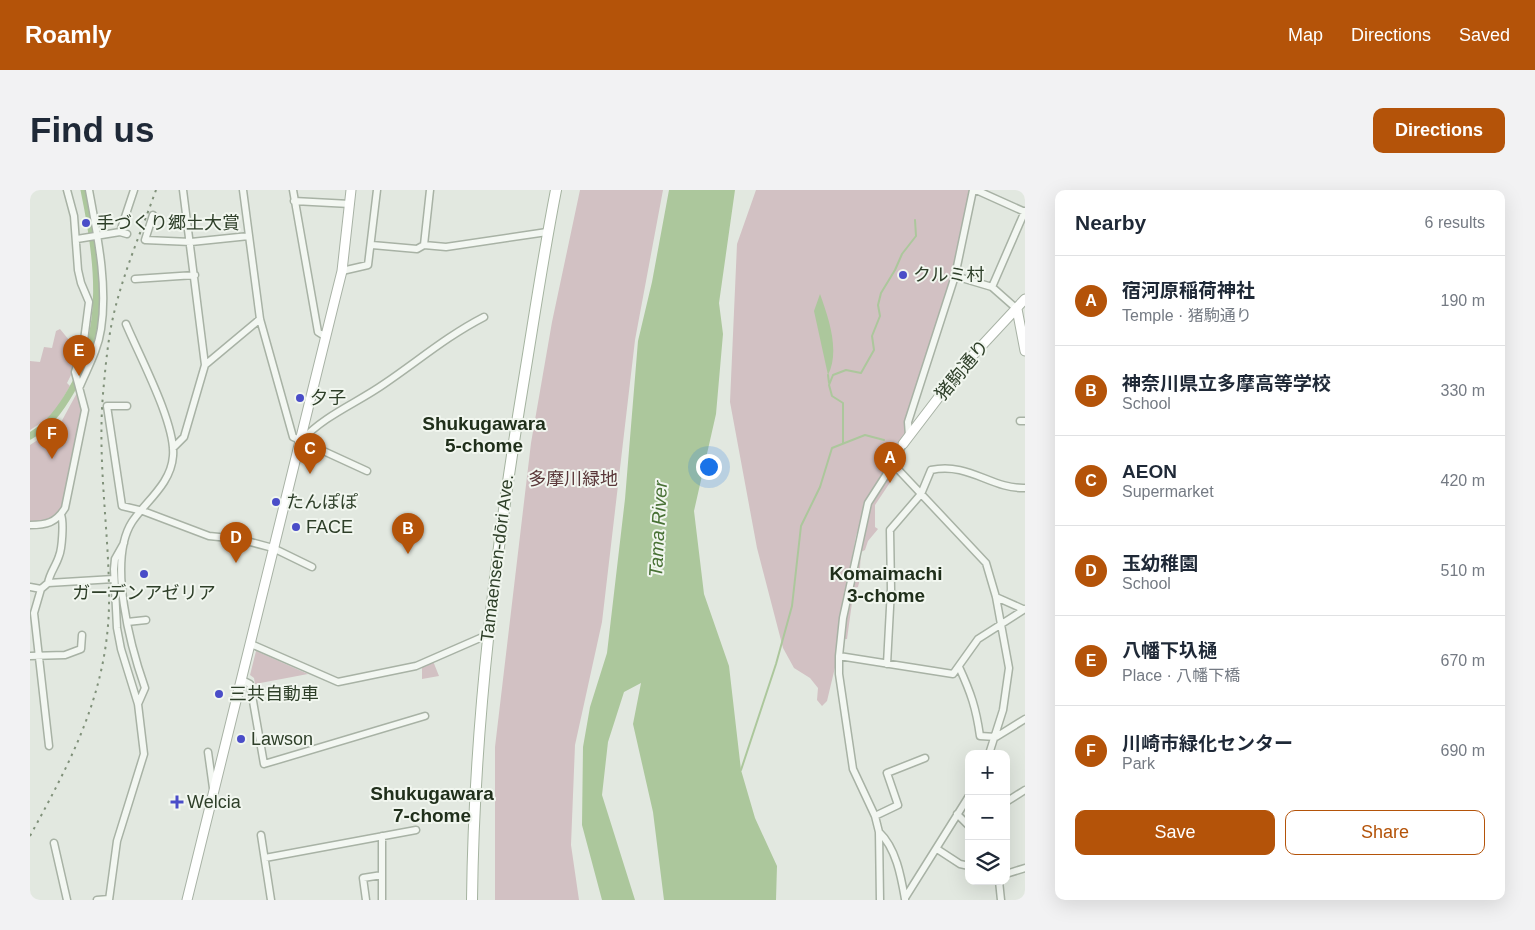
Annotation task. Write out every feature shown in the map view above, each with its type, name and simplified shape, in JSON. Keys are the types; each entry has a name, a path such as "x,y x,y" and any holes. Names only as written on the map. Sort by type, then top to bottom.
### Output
{"main road":[{"name":"Tamaensen-dōri Ave.","path":"472,900 474,798 487,635 509,466 547,232 556,190"}],"street":[{"path":"30,525 51,524 61,515 68,498 84,420 84,399 76,375 83,348 89,302 80,283 78,270 79,239 66,190"},
{"path":"79,386 92,363 101,329 102,280 89,190"},
{"path":"120,232 134,190"},
{"path":"173,448 184,437 205,365 183,190"},
{"path":"249,190 243,190 260,319 293,437 367,471"},
{"path":"293,190 318,332 326,337"},
{"path":"187,900 342,271 351,190"},
{"path":"342,271 368,265 372,245 377,190"},
{"path":"424,245 430,190"},
{"path":"909,436 908,422 934,348 955,276 975,190 1025,211 992,287"},
{"path":"294,201 350,204"},
{"path":"153,216 144,240 191,242 248,236"},
{"path":"79,239 120,232 127,234"},
{"path":"372,245 417,249 424,245 446,247 547,232"},
{"path":"135,279 195,275"},
{"path":"955,276 992,287 1017,309 1025,351"},
{"name":"猪駒通り","path":"903,444 960,368 1025,299"},
{"path":"301,441 311,430 348,404 383,385 451,334 484,317"},
{"path":"205,365 260,319"},
{"path":"97,900 108,899 117,841 144,754 138,704 120,649 116,628 114,580 116,559 132,522 143,511 168,475 173,456 173,448 164,413 126,324"},
{"path":"127,406 107,406 122,506 143,511 209,536 239,539 274,548 312,567"},
{"path":"880,900 878,832 874,816 854,769 840,681 839,656 843,618 868,502 893,464 903,444"},
{"path":"893,464 986,563 996,597 1009,674 996,737 991,750"},
{"path":"887,664 891,589 890,530 921,494 931,470 957,468 1011,487 1025,488"},
{"path":"49,746 34,613 41,589 48,583 53,564 59,556 62,526 61,515"},
{"path":"124,542 122,590 134,656 145,688 138,704"},
{"path":"48,583 114,580"},
{"path":"30,587 41,589"},
{"path":"996,597 1024,609"},
{"path":"839,656 953,674 978,639 1024,609"},
{"path":"127,622 146,620"},
{"path":"30,656 65,655 81,649 82,634"},
{"path":"251,644 338,682 416,666 487,635"},
{"path":"959,667 980,722 980,736 996,737 1025,719"},
{"path":"242,680 250,684 264,764 424,716"},
{"path":"208,752 214,794"},
{"path":"874,816 898,805 887,772 925,758"},
{"path":"1010,799 1025,790"},
{"path":"907,899 965,802"},
{"path":"957,814 965,822"},
{"path":"265,858 416,830"},
{"path":"878,832 887,839 899,869 907,899"},
{"path":"261,835 271,900"},
{"path":"382,836 382,900"},
{"path":"54,843 67,900"},
{"path":"937,849 960,864 965,865"},
{"path":"1010,873 1025,868"},
{"path":"366,900 363,878 382,876"},
{"path":"999,885 1001,900"}],"green space":[{"name":"多摩川緑地","path":"580,190 663,190 635,340 602,622 575,745 571,845 579,900 495,900 495,747 531,443 552,322"},
{"path":"756,190 970,190 957,262 906,435 893,449 889,466 868,499 856,536 843,605 837,659 827,701 822,706 817,700 818,688 810,678 794,668 783,648 757,548 730,402 737,244"},
{"path":"60,329 78,351 74,369 67,383 70,386 53,415 30,430 30,361 40,362 44,347 52,348 56,331"},
{"path":"78,391 83,412 61,510 49,521 30,523 30,445 59,426"},
{"path":"894,468 897,472 875,505 875,527 878,529 868,541 865,550 861,552 859,583 858,587 854,588 847,639 844,639 849,601 870,508"},
{"path":"256,651 308,674 255,684 254,678 250,675"},
{"path":"433,661 439,676 422,679 422,666"}],"water":[{"name":"Tama River","path":"669,190 735,190 719,303 723,334 716,414 694,511 704,594 729,666 741,770 755,818 777,866 776,900 664,900 653,812 633,724 641,683 624,692 608,742 602,795 635,900 602,900 582,825 583,747 590,707 607,653 625,499 638,341 652,282"},
{"path":"820,294 830,324 833,345 833,356 828,375 814,311"}],"waterway":[{"path":"30,436 48,422 63,405 83,368 91,343 97,293 96,267 84,190"},
{"path":"843,443 843,403 832,396 829,385 833,375 846,370 861,373 874,350 872,336 880,316 878,305 881,293 902,254 916,236 915,220"},
{"path":"828,375 829,383"},
{"path":"741,770 776,664 792,606 801,526 820,487 832,448 865,435 884,440"}],"railway":[{"path":"30,836 59,781 84,726 102,669 107,638 109,606 102,448 106,360 115,309 156,190"}],"place":[{"name":"手づくり郷土大賞","path":"86,223"},
{"name":"クルミ村","path":"903,275"},
{"name":"八幡下圦樋","path":"79,376"},
{"name":"夕子","path":"300,398"},
{"name":"川崎市緑化センター","path":"52,459"},
{"name":"AEON","path":"310,474"},
{"name":"宿河原稲荷神社","path":"890,483"},
{"name":"たんぽぽ","path":"276,502"},
{"name":"FACE","path":"296,527"},
{"name":"神奈川県立多摩高等学校","path":"408,554"},
{"name":"玉幼稚園","path":"236,563"},
{"name":"ガーデンアゼリア","path":"144,574"},
{"name":"三共自動車","path":"219,694"},
{"name":"Lawson","path":"241,739"},
{"name":"Welcia","path":"177,802"}],"district":[{"name":"Shukugawara 5-chome","path":"484,434"},
{"name":"Komaimachi 3-chome","path":"886,584"},
{"name":"Shukugawara 7-chome","path":"432,804"}]}
